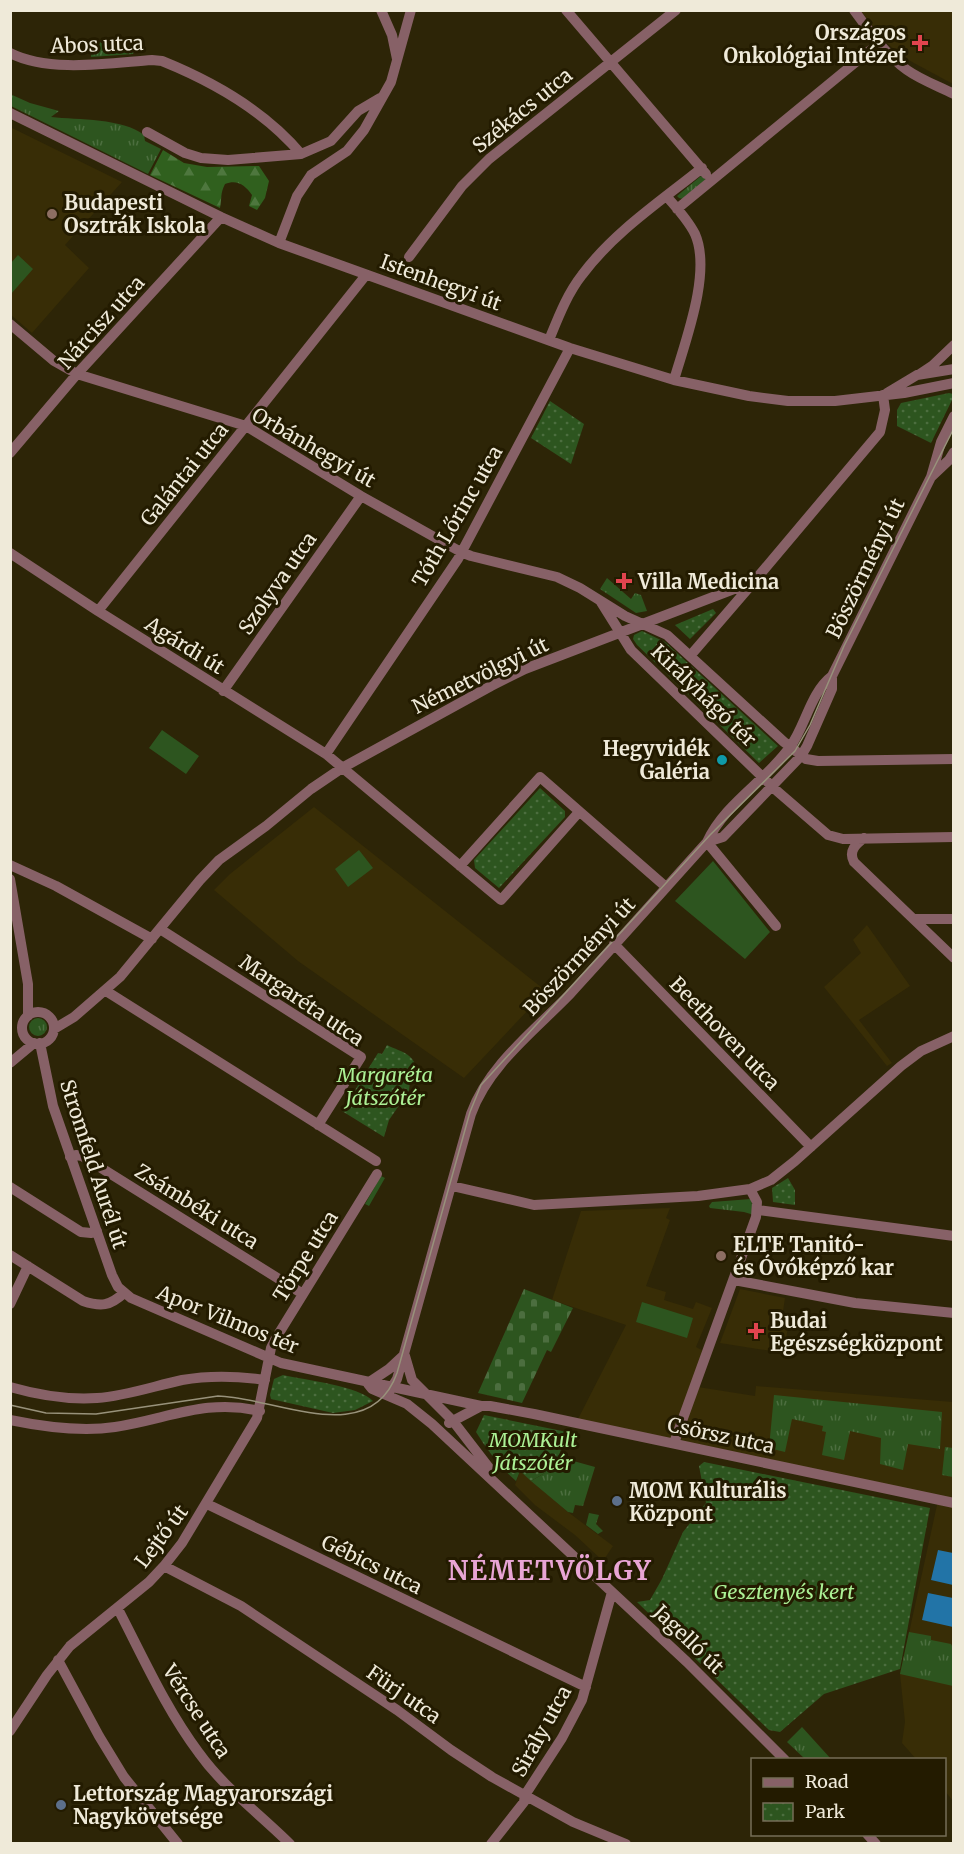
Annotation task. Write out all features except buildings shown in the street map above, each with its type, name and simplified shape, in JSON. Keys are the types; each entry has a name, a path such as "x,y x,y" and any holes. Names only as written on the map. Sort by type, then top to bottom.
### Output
{"street":[{"path":"381,10 392,35 398,62"},
{"path":"279,243 297,196 311,175 347,151 364,130 391,82 411,10"},
{"path":"566,10 712,181"},
{"name":"Székács utca","path":"410,256 462,186 489,159 676,10"},
{"path":"854,10 879,43 909,72 954,94"},
{"path":"677,209 879,43"},
{"name":"Abos utca","path":"10,53 30,61 48,64 162,61 249,105 301,154"},
{"path":"147,132 185,153 201,158 228,160 301,154 331,141 358,111 381,98"},
{"name":"Istenhegyi út","path":"10,113 221,217 279,243 570,348 674,380 749,396 788,401 835,401 954,383"},
{"path":"549,340 573,288 596,257 629,226 702,168"},
{"path":"667,196 696,236 699,250 698,296 674,380"},
{"name":"Nárcisz utca","path":"10,453 77,374 221,217"},
{"name":"Galántai utca","path":"98,611 366,275"},
{"name":"Orbánhegyi út","path":"10,324 54,361 77,374 246,426 361,496 461,552 563,579 642,624"},
{"path":"917,375 932,366 954,345"},
{"name":"Tóth Lőrinc utca","path":"326,754 461,552 570,348"},
{"name":"Istenhegyi út","path":"883,395 917,375 954,369"},
{"name":"Németvölgyi út","path":"54,1029 106,991 219,860 342,768 525,669 756,579 880,432 885,410 883,395"},
{"name":"Böszörményi út","path":"391,1391 405,1353 452,1185 462,1176 478,1116 479,1095 494,1072 570,993 707,842 723,837 767,781 796,752 821,684 832,676 931,477 941,442 954,416"},
{"name":"Böszörményi út","path":"931,477 954,452"},
{"name":"Szolyva utca","path":"223,691 361,496"},
{"name":"Agárdi út","path":"10,553 223,691 326,754 501,900 579,812"},
{"path":"690,656 756,579"},
{"name":"Orbánhegyi út","path":"600,602 618,633"},
{"name":"Királyhágó tér","path":"642,624 667,635 796,752"},
{"name":"Királyhágó tér","path":"618,633 631,650 767,781 828,835 843,839 954,837"},
{"path":"796,752 818,761 954,759"},
{"path":"460,866 540,777 666,887"},
{"path":"864,838 855,845 852,852 854,862 954,958"},
{"path":"707,842 776,926"},
{"path":"10,865 56,886 152,939"},
{"path":"10,879 28,984 28,1016 19,1046 10,1061"},
{"path":"914,919 954,919"},
{"name":"Margaréta utca","path":"160,929 361,1057 318,1125"},
{"name":"Beethoven utca","path":"614,944 811,1148"},
{"path":"10,1061 49,1038 54,1029 28,984"},
{"path":"106,991 376,1161"},
{"name":"Németvölgyi út","path":"45,1014 62,1016 83,1010"},
{"path":"28,1016 45,1014"},
{"path":"11,1021 22,1030 26,1038 37,1043"},
{"path":"452,1185 534,1205 698,1196 750,1189 771,1180 811,1148 900,1066 921,1051 954,1036"},
{"name":"Stromfeld Aurél út","path":"37,1043 51,1100 70,1157 112,1275 124,1293"},
{"name":"Zsámbéki utca","path":"70,1157 82,1156 303,1294"},
{"name":"Törpe utca","path":"270,1359 276,1338 376,1174"},
{"path":"10,1187 81,1232 97,1232"},
{"path":"674,1443 758,1210 757,1202 750,1189"},
{"path":"758,1210 954,1236"},
{"path":"10,1255 93,1305 109,1304 124,1293"},
{"path":"10,1304 28,1266"},
{"path":"734,1280 855,1303 954,1313"},
{"name":"Apor Vilmos tér","path":"124,1293 270,1359 368,1383 372,1389 391,1391"},
{"path":"368,1383 396,1364 405,1353"},
{"path":"405,1353 412,1380 424,1394"},
{"name":"Lejtő út","path":"10,1731 58,1660 80,1637 118,1609 164,1566 207,1504 258,1418 270,1359"},
{"path":"10,1387 51,1396 85,1398 112,1396 180,1381 225,1376 265,1380"},
{"name":"Jagelló út","path":"391,1391 424,1394 453,1421 513,1497"},
{"name":"Jagelló út","path":"391,1391 432,1424 513,1497 687,1662 783,1758"},
{"name":"Csörsz utca","path":"424,1394 674,1443 954,1503"},
{"path":"10,1420 46,1427 102,1429 211,1406 236,1406 260,1411"},
{"path":"432,1424 446,1424 481,1406"},
{"name":"Gébics utca","path":"207,1504 586,1687"},
{"name":"Fürj utca","path":"164,1566 241,1606 397,1710 473,1765 573,1822 626,1844"},
{"name":"Sirály utca","path":"491,1844 524,1802 525,1795 582,1700 612,1592"},
{"name":"Vércse utca","path":"118,1609 168,1703 198,1753 242,1801 290,1844"},
{"path":"58,1660 124,1777 178,1844"}],"shaded area":[{"name":"Országos Onkológiai Intézet","path":"861,11 953,11 953,84 901,56 882,38"},
{"name":"Budapesti Osztrák Iskola","path":"10,127 122,182 65,245 89,268 32,333 11,315"},
{"path":"314,807 546,991 464,1078 298,961 214,890 230,874"},
{"path":"867,925 910,986 859,1020 892,1063 887,1066 824,987 861,953 853,940"},
{"path":"670,1208 666,1218 670,1220 646,1286 666,1292 664,1300 693,1309 696,1302 712,1308 696,1347 709,1354 698,1387 755,1396 756,1386 953,1402 953,1801 946,1792 946,1758 915,1758 902,1743 905,1722 900,1674 939,1496 578,1419 626,1325 552,1300 581,1211"},
{"name":"Budai Egészségközpont","path":"740,1289 785,1298 782,1318 789,1319 784,1353 720,1343"},
{"path":"520,1471 613,1546 603,1561 575,1535 535,1505 515,1485"}],"green space":[{"path":"92,41 130,47 134,50 133,54 91,57"},
{"path":"10,94 30,103 59,111 51,117 100,121 135,129 144,135 145,141 161,149 148,174 11,106"},
{"path":"163,150 184,163 207,167 259,166 269,181 265,198 257,210 249,206 252,195 247,188 237,183 229,183 223,187 220,208 150,175"},
{"path":"701,176 706,179 683,199 677,196"},
{"path":"18,255 33,269 11,294 11,263"},
{"path":"953,394 953,398 931,443 897,426 897,410 901,403"},
{"path":"550,401 584,424 571,464 531,438"},
{"path":"607,578 631,599 635,593 641,595 647,611 636,613 600,589"},
{"path":"713,609 716,613 690,639 675,625"},
{"path":"642,631 665,642 778,746 759,763 637,645 633,639 634,635"},
{"path":"162,730 199,756 186,774 149,748"},
{"path":"540,788 565,811 565,817 499,888 475,868 474,860"},
{"path":"359,850 373,868 348,887 335,869"},
{"path":"713,861 770,932 745,959 675,901"},
{"path":"34,1018 42,1018 47,1023 45,1034 34,1036 29,1031 29,1023"},
{"name":"Margaréta Játszótér","path":"387,1045 411,1057 417,1073 410,1081 409,1091 389,1120 384,1137 342,1111 378,1053 382,1054"},
{"path":"381,1176 385,1178 369,1206 365,1204"},
{"path":"788,1178 795,1190 795,1205 773,1202 772,1188"},
{"path":"751,1199 754,1215 709,1206 712,1202"},
{"path":"524,1289 573,1308 551,1352 547,1350 522,1403 478,1393"},
{"path":"642,1302 693,1318 687,1338 636,1322"},
{"path":"283,1375 356,1391 373,1401 355,1410 333,1413 271,1399 274,1379"},
{"path":"774,1395 942,1412 940,1449 908,1444 903,1470 880,1464 881,1438 850,1431 844,1460 822,1455 826,1432 822,1431 823,1426 792,1419 785,1452 769,1448"},
{"name":"MOMKult Játszótér","path":"484,1415 567,1432 555,1467 531,1481 520,1471 516,1481 494,1458 476,1432"},
{"path":"945,1447 953,1448 953,1477 942,1475"},
{"path":"559,1457 595,1467 583,1506 575,1505 573,1513 568,1512 531,1481 555,1467"},
{"name":"Gesztenyés kert","path":"704,1462 930,1508 900,1669 824,1694 780,1732 769,1730 637,1602 650,1600 683,1532 706,1503 699,1466"},
{"path":"589,1513 599,1515 596,1524 603,1531 598,1534 586,1525"},
{"path":"909,1632 931,1636 931,1640 951,1644 953,1648 953,1686 900,1674"},
{"path":"802,1727 830,1758 804,1758 787,1742"}],"water":[{"path":"938,1550 953,1553 953,1585 931,1580"},
{"path":"928,1593 953,1598 953,1627 922,1620"}],"waterway":[{"path":"684,674 717,706"}],"tram line":[{"path":"10,1405 46,1413 96,1414 218,1396 241,1398 318,1414 343,1414 366,1409 384,1396 397,1373 470,1112 481,1085 710,835 795,751 810,725 844,646 954,428"}],"place":[{"name":"Országos Onkológiai Intézet","path":"920,43"},
{"name":"Budapesti Osztrák Iskola","path":"52,214"},
{"name":"Villa Medicina","path":"624,581"},
{"name":"Hegyvidék Galéria","path":"722,760"},
{"name":"ELTE Tanitó- és Óvóképző kar","path":"721,1256"},
{"name":"Budai Egészségközpont","path":"756,1331"},
{"name":"MOM Kulturális Központ","path":"617,1501"},
{"name":"Lettország Magyarországi Nagykövetsége","path":"61,1805"}],"district":[{"name":"NÉMETVÖLGY","path":"550,1570"}]}
